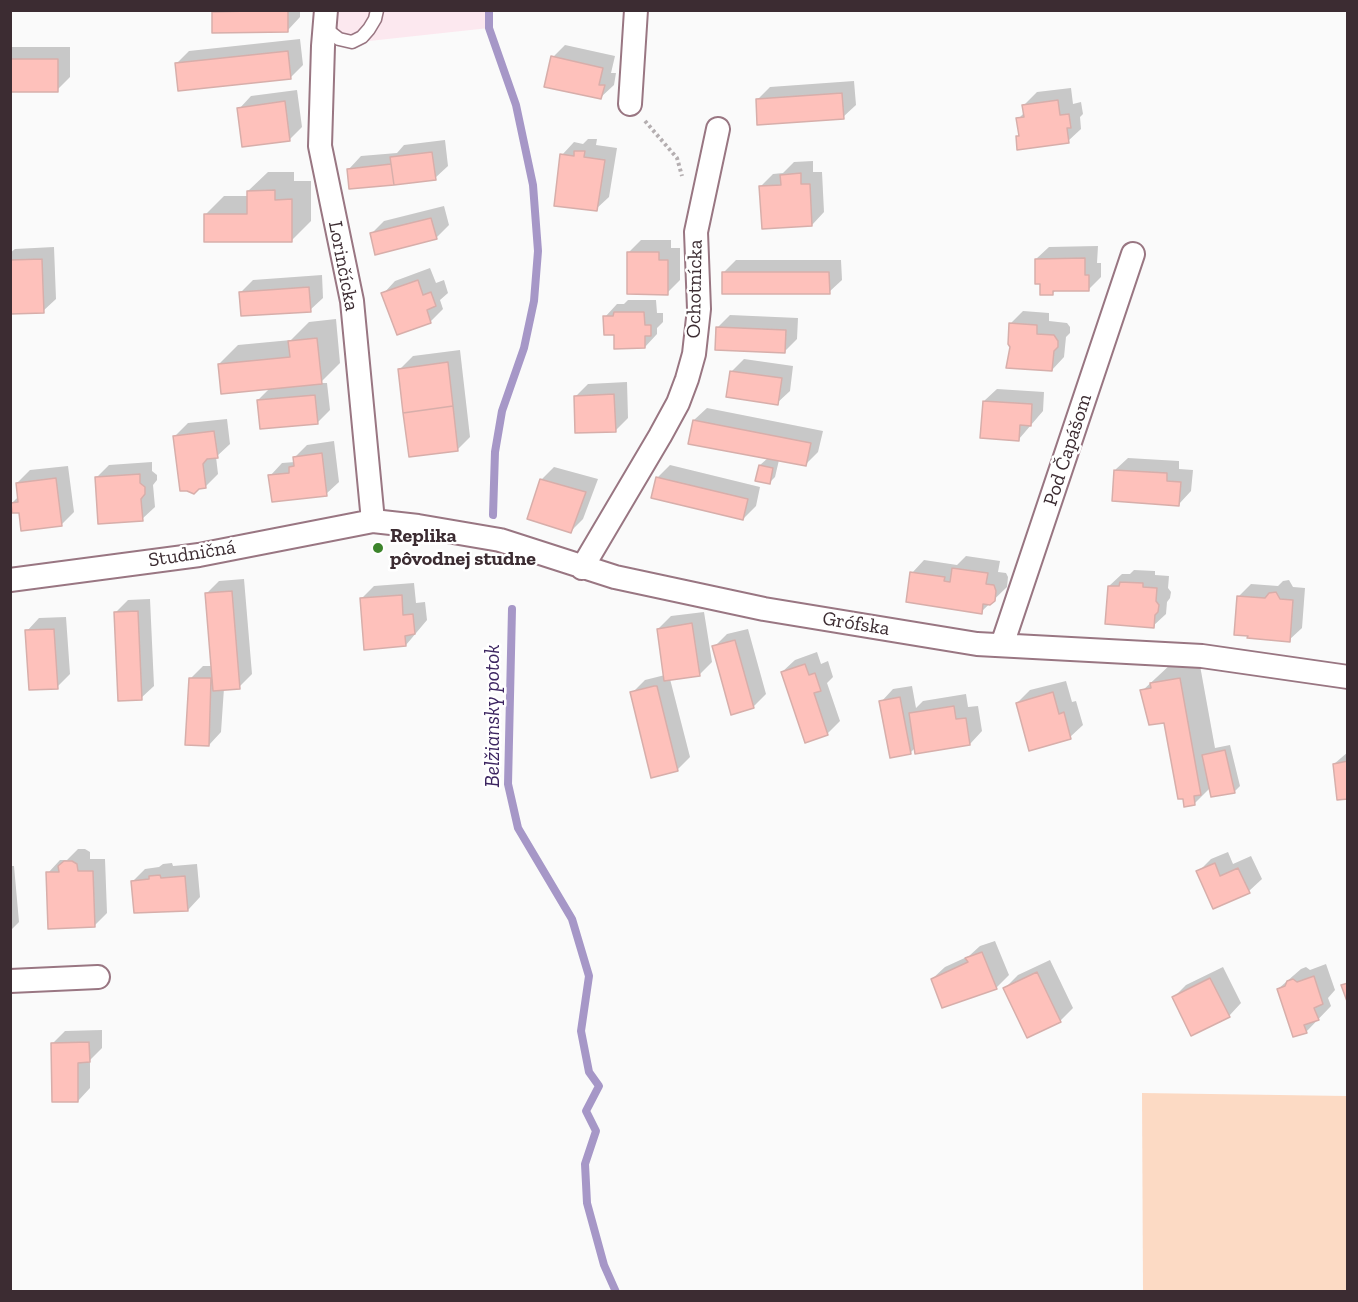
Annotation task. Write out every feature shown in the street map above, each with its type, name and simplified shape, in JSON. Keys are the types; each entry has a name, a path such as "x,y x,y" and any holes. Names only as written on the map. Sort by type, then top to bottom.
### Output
{"street":[{"path":"630,104 636,10"},
{"name":"Lorinčícka","path":"326,15 320,146 352,301 373,522"},
{"name":"Ochotnícka","path":"582,568 660,436 678,403 687,379 694,354 699,309 696,232 718,129"},
{"name":"Pod Čapášom","path":"1002,645 1133,254"},
{"name":"Grófska","path":"373,522 418,526 500,540 615,577 764,609 977,644 1202,656 1347,677"},
{"name":"Studničná","path":"10,580 199,555 373,522"},
{"path":"10,981 98,977"}],"lane":[{"path":"326,15 330,32 343,41 352,42 362,37 369,29 377,10"}],"path":[{"path":"630,104 677,158 682,179"}],"shaded area":[{"path":"326,11 493,11 489,28 323,46"},
{"path":"1142,1093 1347,1096 1347,1291 1143,1291"}],"building":[{"path":"288,10 288,32 212,33 212,12"},
{"path":"288,51 291,79 178,91 175,63"},
{"path":"551,56 603,68 599,85 605,85 601,99 544,87"},
{"path":"10,59 58,59 58,92 10,92"},
{"path":"842,93 844,119 757,125 756,99"},
{"path":"1058,100 1060,115 1069,114 1071,128 1067,128 1069,143 1017,150 1016,136 1019,136 1016,118 1024,117 1022,105"},
{"path":"285,101 290,141 242,147 237,108"},
{"path":"574,151 585,151 584,157 605,160 597,211 554,206 560,154 574,156"},
{"path":"432,152 436,180 394,185 390,157"},
{"path":"391,164 394,185 349,189 347,169"},
{"path":"801,173 801,184 810,184 812,226 762,229 759,186 781,185 780,175"},
{"path":"275,190 275,200 292,199 292,242 204,242 204,214 247,214 247,191"},
{"path":"431,218 437,239 375,255 370,233"},
{"path":"627,252 659,252 659,260 668,260 668,295 627,294"},
{"path":"1085,258 1085,275 1089,275 1089,291 1053,291 1053,295 1040,295 1040,284 1035,284 1035,259"},
{"path":"42,259 44,313 10,314 10,260"},
{"path":"722,272 829,272 830,294 722,294"},
{"path":"418,280 423,295 431,292 436,306 427,310 431,323 397,335 381,293"},
{"path":"309,287 311,312 241,316 239,292"},
{"path":"614,312 644,312 645,325 651,325 651,336 645,336 645,348 614,349 614,335 604,335 603,316 613,316"},
{"path":"1009,323 1037,325 1037,334 1054,335 1058,341 1058,347 1054,351 1052,371 1006,368 1010,347 1008,344"},
{"path":"716,327 786,330 785,353 715,350"},
{"path":"317,338 322,384 221,394 218,364 290,357 288,341"},
{"path":"448,362 453,406 403,413 398,369"},
{"path":"730,371 782,378 778,405 726,397"},
{"path":"614,394 616,432 575,433 574,396"},
{"path":"315,395 318,424 260,429 257,400"},
{"path":"983,401 1032,404 1031,426 1020,425 1019,441 980,438"},
{"path":"453,406 458,451 409,457 403,413"},
{"path":"693,420 811,443 806,466 688,444"},
{"path":"214,431 218,458 207,459 203,464 206,488 199,489 194,494 180,491 173,436"},
{"path":"322,453 327,496 272,502 268,475 289,473 289,467 294,466 293,457"},
{"path":"759,465 773,468 770,484 755,481"},
{"path":"1114,470 1167,473 1167,481 1181,482 1179,506 1112,501"},
{"path":"140,474 140,483 145,487 145,494 141,499 143,521 98,524 95,477"},
{"path":"656,477 748,499 743,520 651,498"},
{"path":"56,478 62,526 21,531 19,513 12,513 11,503 18,502 16,483"},
{"path":"540,479 586,492 571,533 527,519"},
{"path":"952,568 988,573 986,584 994,585 995,601 990,605 983,604 982,614 906,602 910,572 945,577 944,581 950,582"},
{"path":"1120,582 1143,583 1143,587 1157,588 1156,601 1159,605 1154,628 1105,624 1108,586 1119,586"},
{"path":"232,591 240,689 213,691 205,593"},
{"path":"1276,592 1280,599 1293,600 1290,642 1234,635 1237,596 1265,598 1269,593"},
{"path":"402,595 403,615 413,614 415,634 405,636 406,646 364,650 360,598"},
{"path":"138,611 142,700 118,701 114,612"},
{"path":"692,623 700,676 664,681 657,629"},
{"path":"54,629 58,689 29,690 25,630"},
{"path":"735,640 754,708 731,715 712,646"},
{"path":"805,664 809,675 815,673 821,691 814,693 828,735 805,743 781,672"},
{"path":"189,678 211,678 209,746 185,745"},
{"path":"1180,678 1201,795 1194,796 1195,805 1184,807 1183,799 1178,799 1164,723 1149,725 1140,690 1151,688 1150,683"},
{"path":"657,686 678,771 651,778 630,692"},
{"path":"1053,692 1059,714 1064,712 1071,739 1029,751 1016,703"},
{"path":"900,697 911,754 890,758 879,701"},
{"path":"954,706 956,719 966,718 970,745 915,754 909,713"},
{"path":"1225,750 1235,793 1211,797 1202,755"},
{"path":"1348,761 1348,799 1337,800 1333,764"},
{"path":"64,861 77,864 78,871 93,871 95,927 48,929 46,872 59,872 58,866"},
{"path":"1215,863 1220,876 1238,868 1250,893 1213,909 1196,871"},
{"path":"160,875 161,878 185,876 188,911 134,913 131,881"},
{"path":"982,952 997,989 942,1008 931,979 968,962 965,958"},
{"path":"1037,972 1061,1022 1027,1038 1003,988"},
{"path":"1314,976 1323,1004 1314,1008 1319,1020 1304,1025 1307,1033 1293,1037 1277,989 1285,986 1287,981 1293,979 1297,982"},
{"path":"1210,978 1230,1017 1191,1036 1172,997"},
{"path":"1348,983 1348,1004 1341,985"},
{"path":"89,1042 90,1062 78,1063 78,1102 52,1102 51,1043"}],"waterway":[{"name":"Belžiansky potok","path":"489,10 489,28 516,105 533,185 538,251 534,301 524,348 502,411 495,452 493,515"},
{"name":"Belžiansky potok","path":"512,609 508,784 518,828 572,919 589,976 581,1031 589,1072 599,1086 586,1111 596,1131 585,1164 587,1203 604,1265 616,1292"}],"place":[{"name":"Replika pôvodnej studne","path":"378,548"}]}
